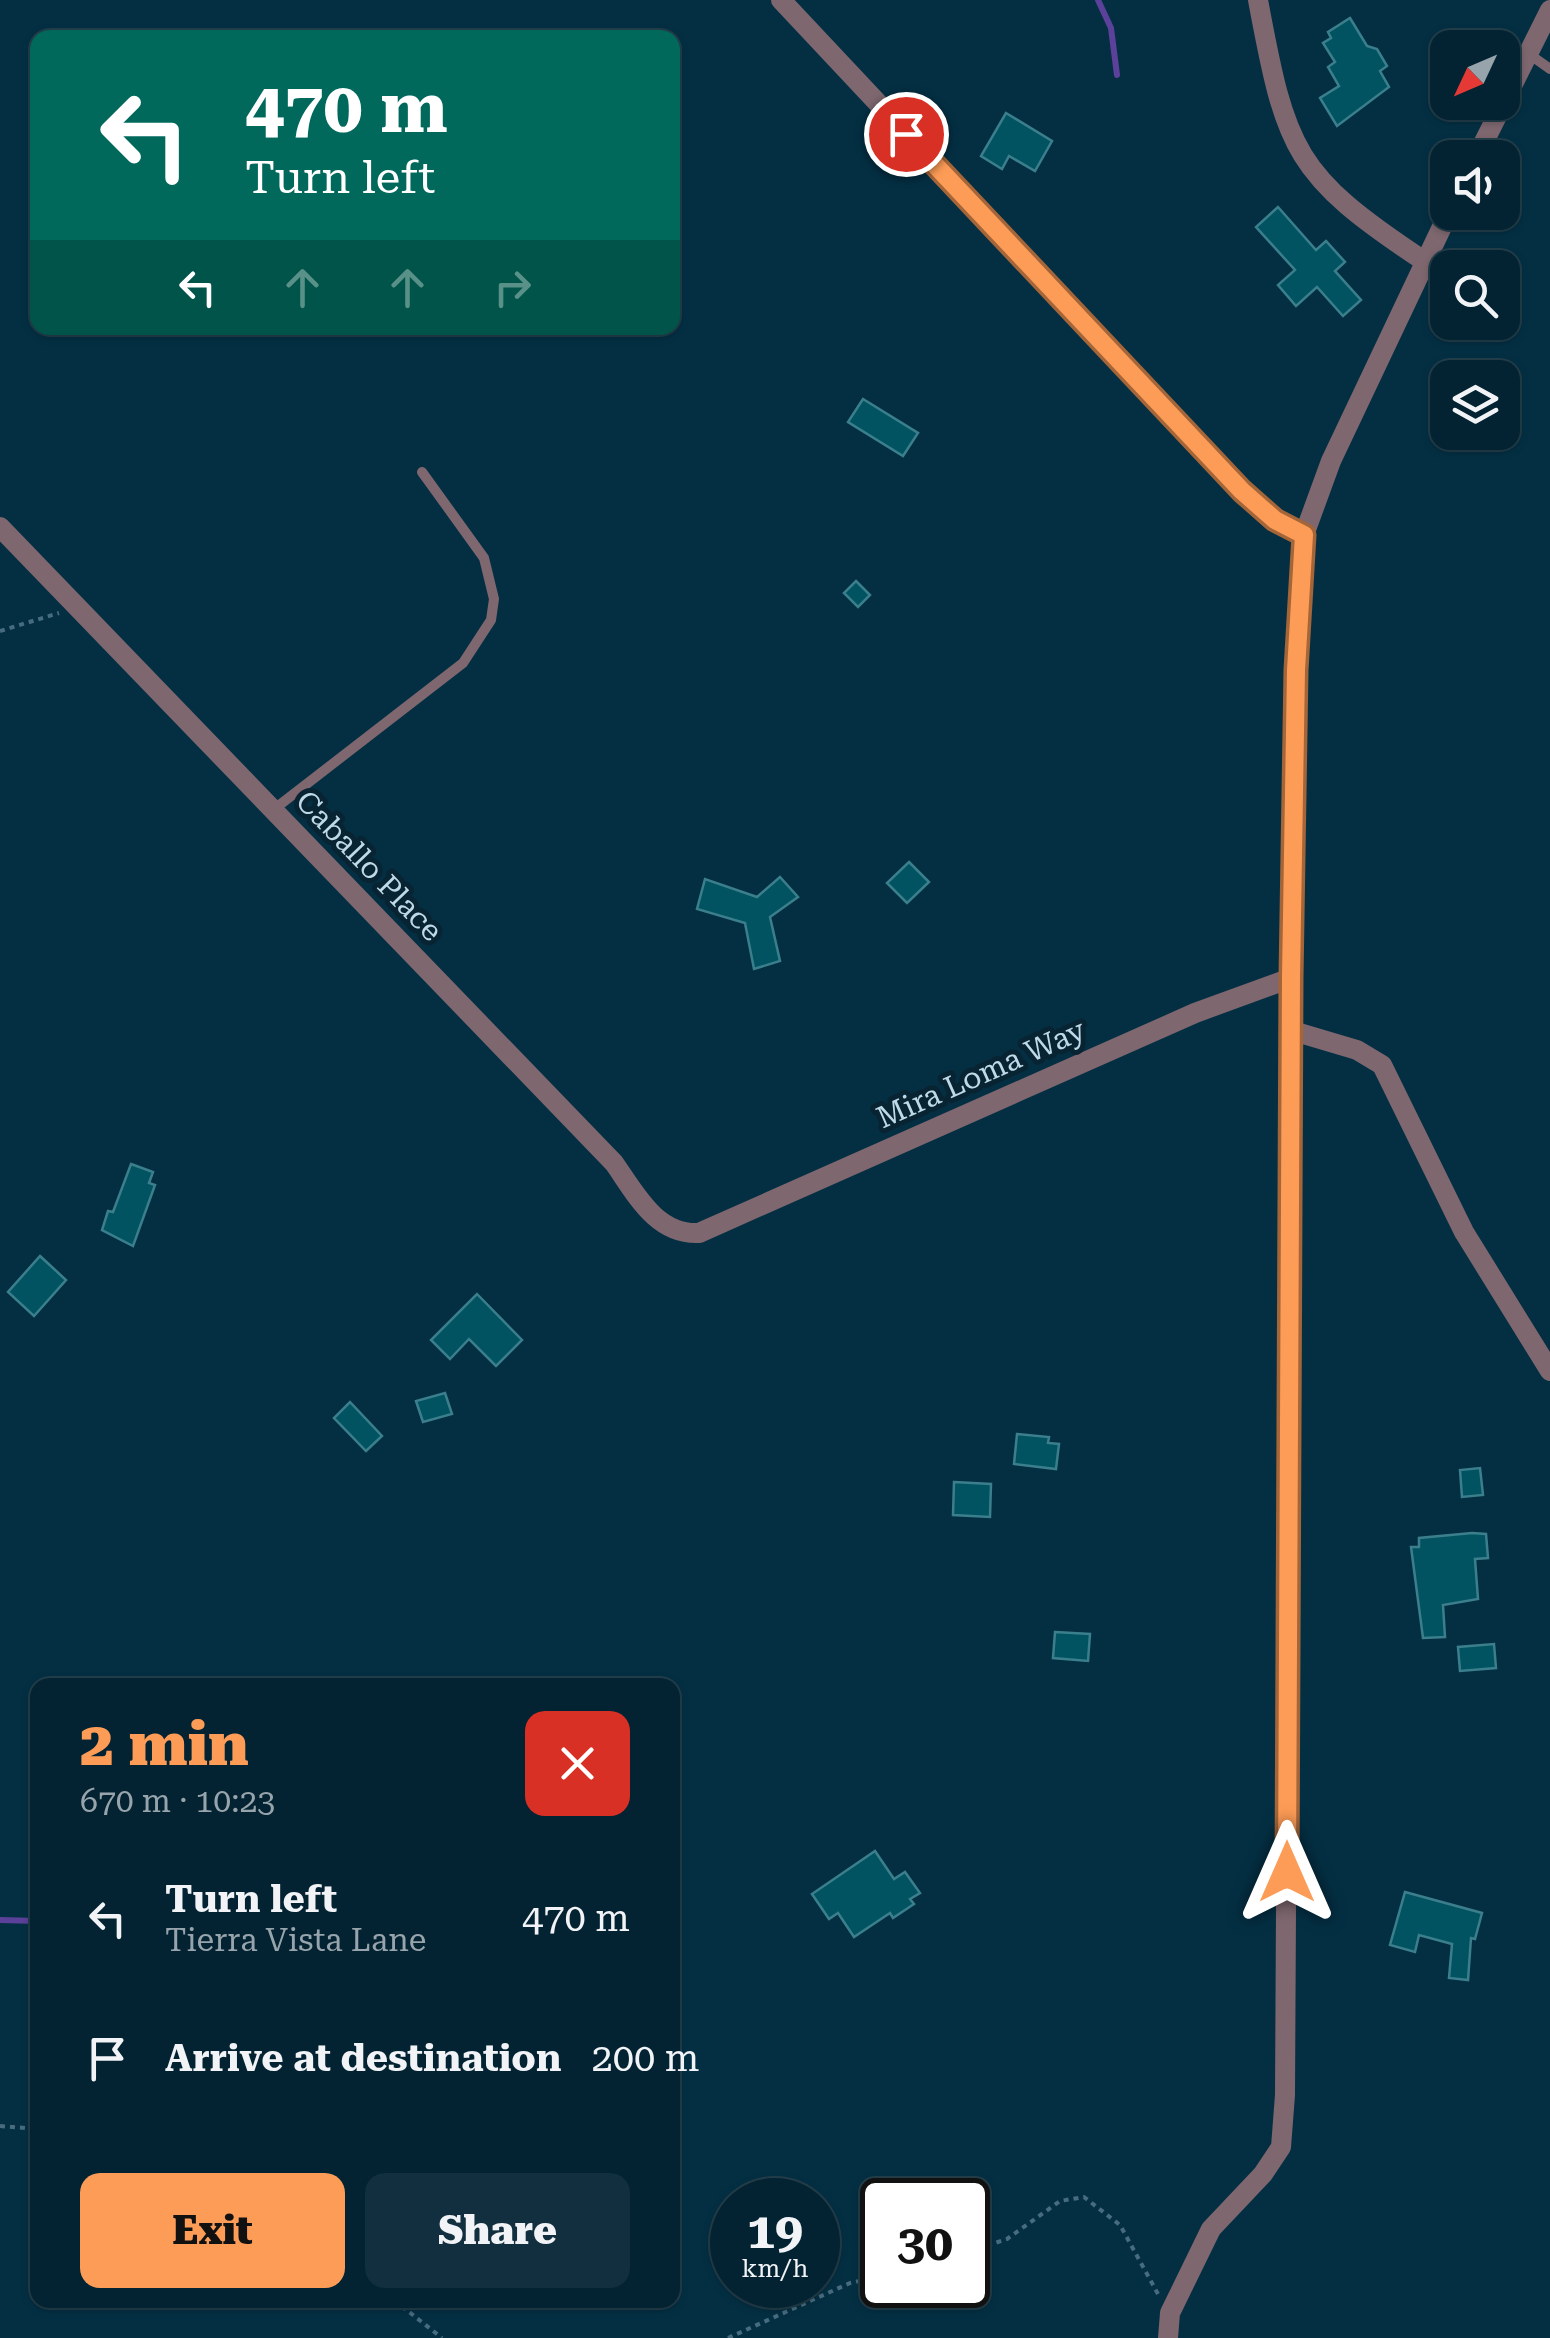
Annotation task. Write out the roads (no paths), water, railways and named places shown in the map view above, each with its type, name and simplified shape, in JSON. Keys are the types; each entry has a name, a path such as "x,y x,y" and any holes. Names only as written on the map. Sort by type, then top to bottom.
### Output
{"street":[{"path":"780,0 1242,491 1275,520 1304,535"},
{"path":"1258,0 1276,100 1294,145 1314,176 1345,208 1424,261"},
{"path":"1485,140 1550,10"},
{"path":"1168,2338 1170,2313 1211,2229 1263,2174 1281,2146 1285,2095 1291,978 1296,670 1304,535 1331,461 1439,230"},
{"name":"Caballo Place","path":"0,527 614,1163 652,1217 683,1234 699,1233"},
{"name":"Mira Loma Way","path":"699,1233 1195,1013 1291,978"},
{"path":"1293,1032 1357,1050 1382,1065 1464,1232 1550,1371"}],"lane":[{"path":"1529,53 1550,69"},
{"path":"274,810 463,663 491,620 494,600 484,558 422,472"}],"waterway":[{"path":"1098,0 1111,28 1117,75"},
{"path":"0,1920 30,1921"}]}
